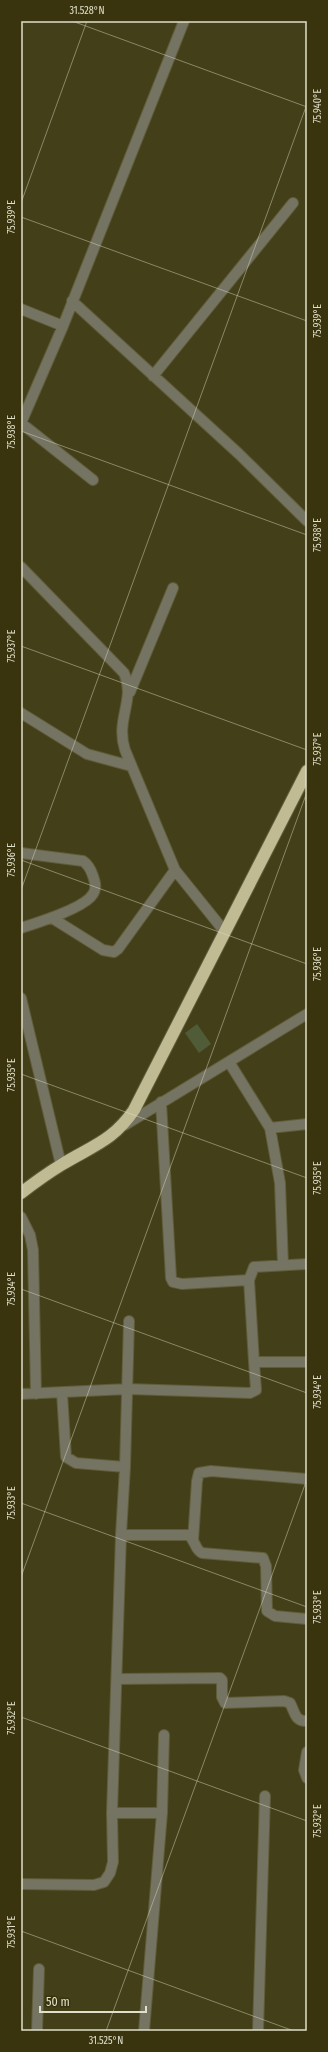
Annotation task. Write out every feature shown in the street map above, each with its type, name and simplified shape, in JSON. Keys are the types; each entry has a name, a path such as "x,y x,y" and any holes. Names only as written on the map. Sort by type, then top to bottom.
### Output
{"highway":[{"path":"21,1193 61,1165 101,1143 123,1127 142,1096 307,771"}],"street":[{"path":"93,480 21,423 63,326 184,21"},
{"path":"153,376 293,203"},
{"path":"72,301 239,454 307,521"},
{"path":"21,309 63,326"},
{"path":"21,567 124,673 128,682 129,695"},
{"path":"173,588 129,695 123,714 121,737 131,766 175,870 225,932"},
{"path":"21,713 87,754 131,766"},
{"path":"21,853 78,859 88,865 96,884 93,895 89,899 52,918 21,928"},
{"path":"52,918 104,950 114,952 118,949 175,870"},
{"path":"21,998 61,1165"},
{"path":"123,1127 161,1102 307,1014"},
{"path":"229,1062 270,1128 280,1183 283,1265"},
{"path":"161,1102 171,1278 173,1282 182,1284 249,1280"},
{"path":"270,1128 307,1124"},
{"path":"21,1217 30,1235 33,1250 36,1394"},
{"path":"21,1394 128,1389 250,1393 256,1390 257,1384 254,1362 249,1280 254,1267 307,1264"},
{"path":"21,1884 94,1885 104,1882 110,1873 113,1862 112,1813 120,1535 125,1467 129,1321"},
{"path":"254,1362 307,1362"},
{"path":"62,1393 66,1457 76,1463 125,1467"},
{"path":"307,1479 211,1471 199,1473 197,1481 194,1541 195,1547 202,1553 263,1558 266,1566 267,1611 275,1616 307,1619"},
{"path":"120,1535 183,1535 188,1536 194,1541"},
{"path":"117,1679 220,1678 222,1680 222,1697 225,1703 284,1701 290,1703 297,1719 307,1721"},
{"path":"144,2031 162,1813 164,1735"},
{"path":"307,1752 304,1770 307,1778"},
{"path":"258,2031 265,1796"},
{"path":"112,1813 162,1813"},
{"path":"37,2031 39,1969"}],"building":[{"path":"197,1024 211,1044 199,1053 185,1033"}]}
